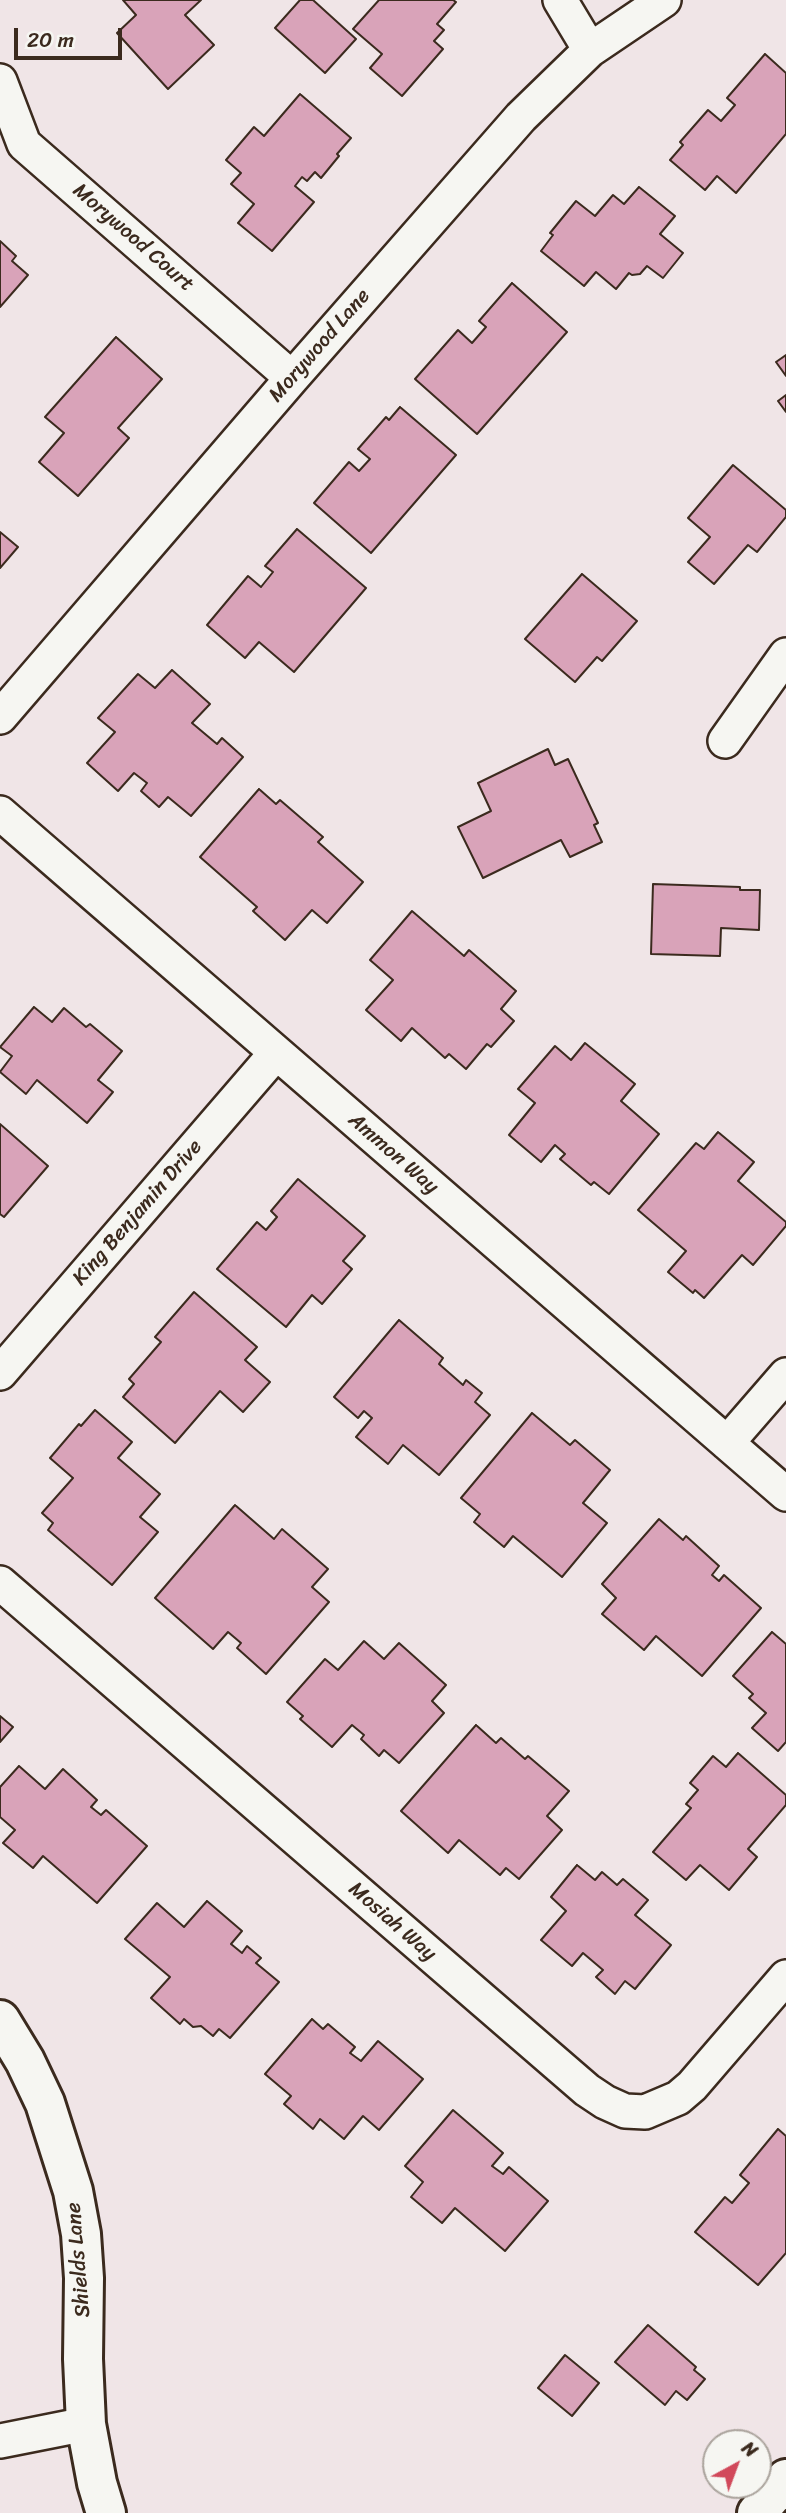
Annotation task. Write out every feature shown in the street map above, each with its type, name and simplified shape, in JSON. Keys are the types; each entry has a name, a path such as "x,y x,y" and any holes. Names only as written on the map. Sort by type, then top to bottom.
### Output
{"main road":[{"name":"Shields Lane","path":"0,2020 25,2060 45,2103 74,2191 84,2278 83,2359 86,2424 97,2483 106,2513"},
{"path":"757,2513 786,2479"}],"street":[{"path":"560,0 590,50"},
{"name":"Morywood Lane","path":"0,717 292,377 521,117 590,50 664,0"},
{"name":"Morywood Court","path":"0,81 24,144 292,377"},
{"path":"725,741 786,655"},
{"name":"Ammon Way","path":"0,813 786,1494"},
{"name":"King Benjamin Drive","path":"0,1373 276,1053"},
{"path":"727,1443 786,1375"},
{"name":"Mosiah Way","path":"0,1583 566,2072 605,2102 625,2111 645,2112 678,2098 692,2086 786,1977"},
{"path":"0,2441 86,2424"}],"building":[{"path":"123,0 201,0 185,15 214,45 168,89 117,33 136,15"},
{"path":"300,0 313,0 356,39 325,73 275,28"},
{"path":"379,0 456,2 437,24 444,30 434,41 443,49 402,96 370,68 382,54 353,29"},
{"path":"765,54 786,73 786,134 736,193 717,176 705,190 670,160 683,145 680,142 708,110 721,121 735,105 727,98"},
{"path":"300,94 351,138 321,178 315,172 307,181 302,177 295,186 314,202 272,251 238,223 254,204 231,184 241,173 226,160 254,127 264,136"},
{"path":"639,187 675,216 660,234 683,253 663,278 647,266 640,274 629,273 616,289 596,272 584,286 541,251 553,235 550,233 576,201 595,216 613,195 624,204"},
{"path":"0,241 16,256 12,261 28,275 0,307"},
{"path":"512,283 567,332 477,434 415,379 458,330 472,343 486,327 479,321"},
{"path":"116,337 162,379 118,428 129,438 78,496 39,462 64,433 45,417"},
{"path":"786,355 786,376 776,362"},
{"path":"786,395 786,412 778,401"},
{"path":"400,407 456,455 371,553 314,503 349,462 359,471 370,459 358,449 386,417 389,420"},
{"path":"733,465 786,510 786,517 757,552 748,545 714,584 688,562 710,537 688,518"},
{"path":"297,529 366,588 294,672 259,642 245,658 207,625 248,576 261,587 273,572 265,566"},
{"path":"0,532 18,547 0,568"},
{"path":"582,574 637,621 602,661 597,657 575,682 525,639"},
{"path":"172,670 210,704 192,723 217,744 222,738 243,757 191,816 168,797 159,807 141,791 147,783 134,773 118,791 87,763 115,732 98,718 138,674 155,688"},
{"path":"548,749 555,765 568,759 598,823 594,825 602,842 570,857 561,840 483,878 458,827 491,811 478,783"},
{"path":"259,789 276,804 280,800 323,837 318,842 363,882 327,923 312,910 285,940 253,911 257,907 200,857"},
{"path":"653,884 760,890 759,930 721,928 720,956 651,954"},
{"path":"412,911 464,956 469,950 516,991 501,1009 514,1021 491,1047 487,1044 466,1069 449,1054 445,1058 412,1028 401,1041 366,1010 393,980 370,960"},
{"path":"34,1007 52,1022 64,1008 86,1027 90,1024 122,1051 98,1080 113,1092 87,1123 37,1080 26,1094 0,1072 12,1056 0,1047"},
{"path":"585,1043 635,1084 621,1101 659,1134 609,1194 594,1182 591,1185 560,1159 565,1154 555,1145 541,1162 509,1135 535,1103 518,1089 555,1046 571,1060"},
{"path":"0,1124 48,1166 4,1217 0,1214"},
{"path":"718,1132 754,1162 738,1181 786,1222 786,1226 753,1265 742,1255 704,1298 695,1290 693,1293 668,1272 686,1251 638,1210 696,1143 704,1149"},
{"path":"298,1179 365,1236 343,1261 352,1269 322,1304 312,1295 286,1327 217,1269 257,1222 266,1230 277,1217 271,1211"},
{"path":"194,1292 257,1347 245,1360 270,1382 243,1412 220,1391 175,1443 123,1397 134,1384 129,1379 161,1342 155,1337"},
{"path":"399,1320 443,1358 439,1364 463,1385 466,1380 482,1393 475,1402 490,1415 439,1475 403,1445 388,1464 356,1437 372,1418 364,1411 358,1418 334,1397"},
{"path":"95,1410 132,1442 118,1458 160,1494 140,1517 158,1532 112,1585 48,1530 53,1523 42,1513 73,1478 50,1458"},
{"path":"532,1413 570,1445 575,1440 610,1470 583,1503 607,1523 562,1577 513,1536 504,1547 474,1522 480,1514 461,1498"},
{"path":"235,1505 274,1539 282,1529 328,1569 312,1587 329,1602 266,1674 237,1648 241,1643 228,1632 213,1649 155,1598"},
{"path":"659,1519 683,1540 686,1536 719,1566 712,1575 719,1581 724,1575 761,1608 702,1676 656,1636 644,1650 602,1614 616,1598 602,1584"},
{"path":"772,1632 786,1644 786,1742 778,1751 752,1728 766,1713 749,1698 753,1694 733,1676"},
{"path":"364,1641 384,1659 399,1643 446,1685 432,1701 444,1713 399,1763 384,1750 379,1756 361,1739 364,1735 352,1725 332,1747 300,1719 303,1716 287,1702 325,1659 338,1670"},
{"path":"0,1716 13,1727 0,1742"},
{"path":"476,1725 496,1743 501,1738 525,1759 528,1756 569,1791 547,1816 562,1830 519,1879 506,1868 500,1875 459,1840 448,1853 401,1811"},
{"path":"738,1753 786,1795 786,1805 748,1849 757,1857 729,1890 700,1865 686,1880 653,1852 691,1808 686,1804 698,1790 690,1783 713,1756 726,1767"},
{"path":"19,1766 45,1789 63,1769 97,1800 91,1807 101,1815 106,1810 147,1846 97,1903 43,1856 33,1868 3,1843 15,1830 0,1817 0,1787"},
{"path":"577,1865 595,1880 602,1872 617,1885 623,1879 648,1900 635,1915 671,1945 635,1989 625,1981 615,1994 596,1977 603,1970 583,1953 572,1966 541,1940 566,1911 551,1897"},
{"path":"207,1901 242,1931 231,1944 242,1953 247,1946 261,1958 256,1963 279,1982 230,2038 219,2029 213,2036 201,2026 193,2027 184,2019 180,2024 151,1998 170,1977 125,1939 157,1903 184,1927"},
{"path":"312,2019 323,2029 328,2024 355,2047 350,2053 361,2061 378,2041 423,2079 379,2130 363,2116 344,2139 320,2119 313,2129 284,2104 291,2096 265,2074"},
{"path":"453,2110 503,2153 492,2166 503,2174 509,2167 548,2201 505,2251 455,2208 442,2223 411,2197 423,2182 405,2166"},
{"path":"778,2129 786,2136 786,2253 758,2285 695,2232 725,2197 732,2203 749,2183 740,2175"},
{"path":"648,2325 696,2367 694,2370 705,2379 687,2400 676,2391 665,2405 615,2362"},
{"path":"565,2355 599,2383 572,2416 538,2388"}]}
